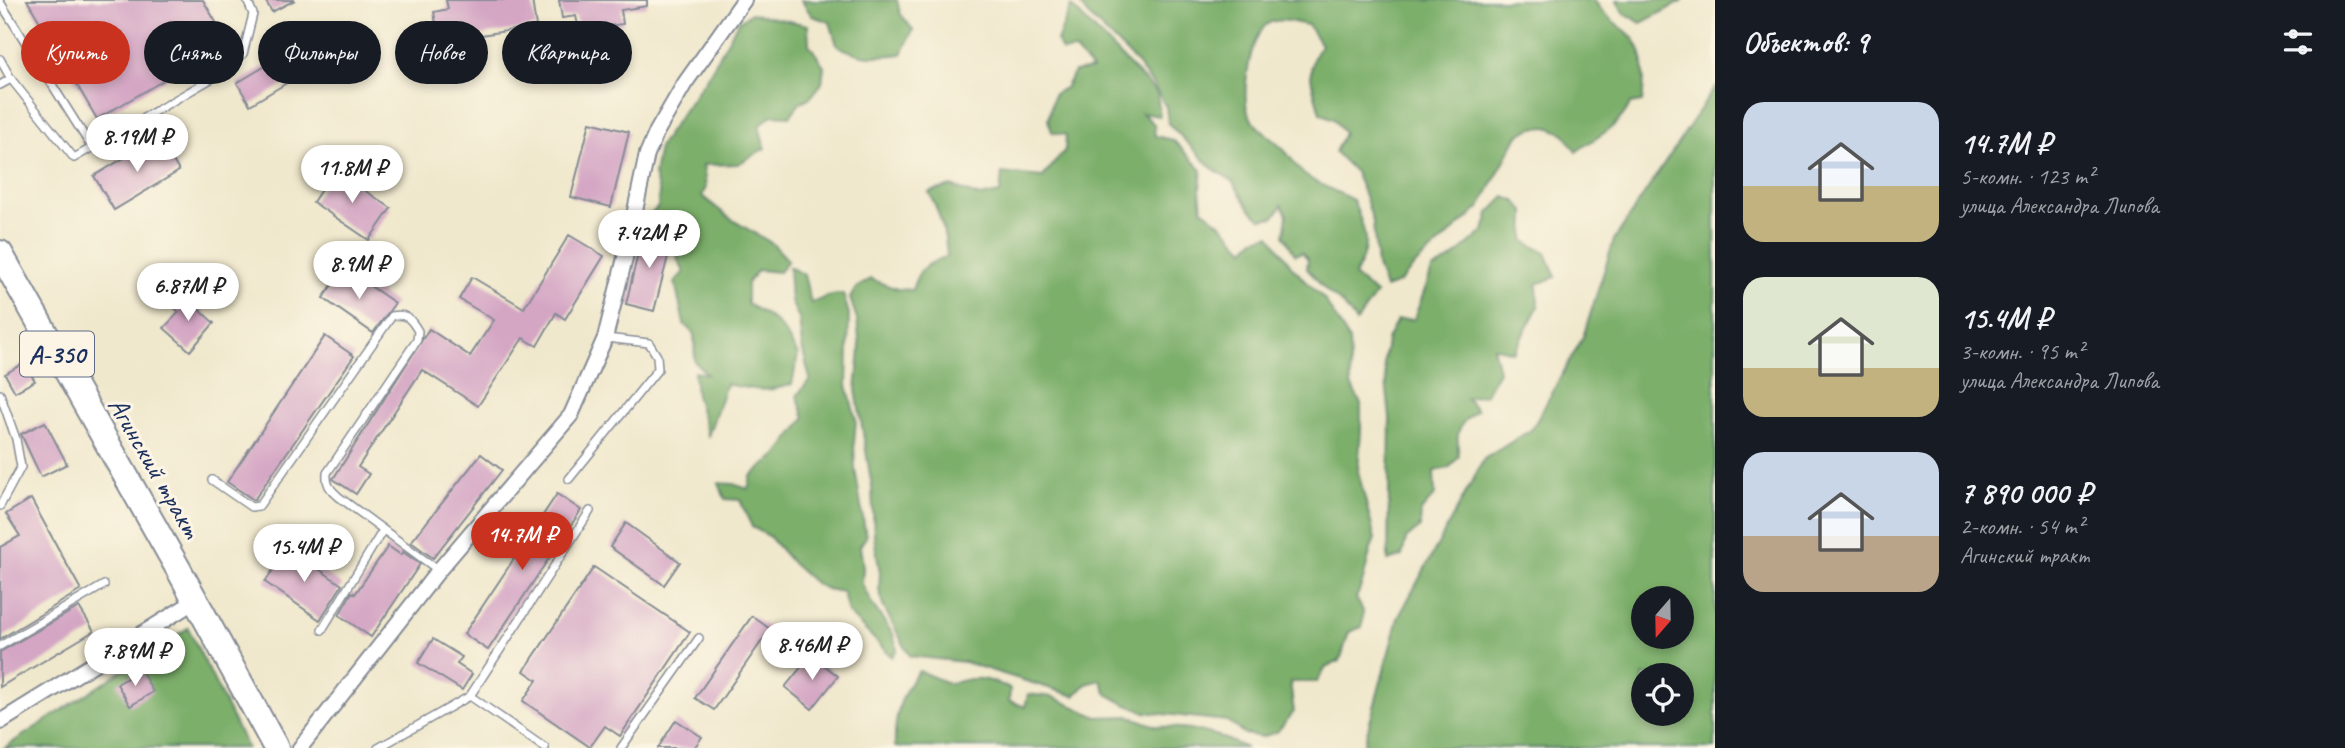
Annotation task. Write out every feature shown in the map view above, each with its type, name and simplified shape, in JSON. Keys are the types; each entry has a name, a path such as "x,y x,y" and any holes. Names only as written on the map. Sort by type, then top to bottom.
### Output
{"highway":[{"name":"Агинский тракт","path":"0,253 276,748"}],"street":[{"path":"306,745 439,570 571,415 605,338 647,154 685,83 744,0"},
{"path":"0,722 195,601"}],"lane":[{"path":"0,60 11,79 74,158 211,79 243,54 253,15 247,0"},
{"path":"0,2 92,148"},
{"path":"0,85 11,79"},
{"path":"212,480 251,507 259,506 392,316 401,314 411,319 418,331 417,340 327,472 326,480 333,492 439,570"},
{"path":"569,479 658,369 657,356 649,342 605,338"},
{"path":"0,394 16,439 21,467 0,506"},
{"path":"378,748 470,696 590,511"},
{"path":"322,630 383,530"},
{"path":"0,646 104,585"},
{"path":"621,748 699,638"},
{"path":"470,696 545,748"}],"green space":[{"path":"801,0 897,0 900,13 913,30 902,54 861,55 837,45 830,22 812,16"},
{"path":"1077,0 1595,0 1605,14 1634,39 1638,47 1644,74 1642,102 1630,104 1613,126 1576,152 1565,134 1548,127 1532,128 1518,135 1480,207 1416,264 1399,283 1385,288 1377,266 1373,222 1365,196 1355,172 1335,152 1344,133 1334,119 1320,113 1315,95 1311,70 1321,45 1308,25 1276,21 1266,25 1255,42 1248,67 1248,112 1255,123 1285,151 1303,173 1353,200 1365,239 1363,255 1354,276 1376,294 1356,322 1307,269 1308,259 1302,252 1295,255 1284,235 1287,215 1282,205 1274,217 1261,219 1250,209 1232,181 1212,168 1168,123 1166,107 1154,86 1134,60 1087,14"},
{"path":"1616,0 1683,1 1641,23 1624,13"},
{"path":"1071,6 1157,93 1160,116 1142,113 1154,124 1155,136 1173,140 1202,170 1202,209 1245,249 1255,239 1270,235 1292,267 1324,299 1349,340 1351,385 1361,404 1358,471 1375,539 1356,598 1363,611 1362,627 1349,632 1340,661 1326,667 1317,682 1290,682 1294,712 1277,732 1262,737 1245,734 1227,721 1145,712 1107,694 1101,680 1086,684 1075,696 964,662 910,656 883,606 874,536 872,487 856,390 860,350 857,319 850,298 856,288 871,279 897,289 912,290 917,276 924,268 947,256 942,223 929,192 951,186 980,197 1000,193 1002,173 1043,177 1065,150 1066,135 1052,132 1048,120 1054,94 1065,88 1074,72 1092,69 1075,50 1062,51 1057,41"},
{"path":"751,13 808,25 809,44 824,66 822,83 790,116 772,115 759,126 765,148 738,164 703,165 706,187 702,196 731,219 773,244 788,260 779,272 758,270 747,283 747,304 778,324 798,355 792,384 766,390 726,384 708,436 696,395 694,372 707,374 695,362 694,334 684,324 675,282 684,272 677,258 682,245 682,228 666,231 648,226 649,216 658,207 659,192 654,175 659,147 711,71 738,22"},
{"path":"1715,87 1715,748 1363,748 1398,618 1484,459 1532,429 1583,337 1614,240"},
{"path":"1505,197 1517,202 1525,212 1524,241 1546,253 1556,277 1537,284 1538,307 1514,352 1493,347 1499,371 1485,395 1466,398 1477,410 1459,429 1459,456 1449,468 1434,471 1435,495 1421,511 1420,527 1406,539 1402,556 1388,561 1390,418 1384,362 1387,340 1397,320 1414,319 1432,270 1454,257 1484,231 1489,213"},
{"path":"789,267 804,275 811,303 830,295 843,294 849,314 847,385 856,420 855,468 866,537 860,546 862,584 893,634 897,649 892,657 848,613 843,592 826,589 812,581 769,536 752,527 740,500 725,499 719,483 748,489 751,476 777,455 805,418 797,396 810,379 802,347 799,318 791,302"},
{"path":"188,628 247,748 4,748"},
{"path":"919,671 950,684 974,679 994,682 1010,689 1009,701 1025,707 1028,694 1053,697 1097,717 1129,716 1156,726 1191,729 1219,736 1246,748 895,747 900,706 907,688"}],"building":[{"path":"27,0 203,0 215,21 144,21 144,84 157,84 97,119 76,84 130,84 130,21 39,21"},
{"path":"265,0 295,0 272,12"},
{"path":"446,0 532,0 535,21 502,21 502,32 488,34 488,21 436,21 434,12 448,9"},
{"path":"559,0 647,0 647,6 621,10 623,21 577,21 576,16 562,18"},
{"path":"258,70 258,84 285,84 250,105 238,84 244,84 244,79"},
{"path":"590,122 629,132 611,207 571,197"},
{"path":"159,137 179,171 114,210 94,176"},
{"path":"334,170 391,208 369,240 313,202"},
{"path":"644,228 673,237 654,311 626,304"},
{"path":"569,235 604,256 565,319 556,313 537,346 523,338 478,406 422,370 358,467 369,474 356,494 333,479 429,329 470,356 494,320 459,299 472,277 524,308"},
{"path":"344,268 395,303 373,333 323,298"},
{"path":"182,294 214,323 190,351 164,328 179,312 172,306"},
{"path":"325,336 354,356 254,500 227,482"},
{"path":"24,363 35,381 15,392 5,374"},
{"path":"45,422 67,464 41,477 21,434"},
{"path":"481,454 502,470 433,558 411,542"},
{"path":"557,494 581,510 488,650 464,634"},
{"path":"31,499 81,590 0,639 0,547 20,536 6,514"},
{"path":"626,523 680,562 664,585 610,547"},
{"path":"388,546 401,555 403,552 420,564 371,637 339,615 352,592 355,594"},
{"path":"288,548 342,585 320,620 265,582"},
{"path":"594,567 690,632 620,736 605,726 590,747 523,701 537,680 524,671"},
{"path":"79,607 94,631 0,687 0,652"},
{"path":"752,616 770,629 714,710 695,698"},
{"path":"433,639 462,657 457,664 472,674 462,690 418,663"},
{"path":"811,655 838,676 812,709 785,687"},
{"path":"141,670 153,692 130,706 117,684"},
{"path":"676,720 702,737 694,748 658,748"}]}
